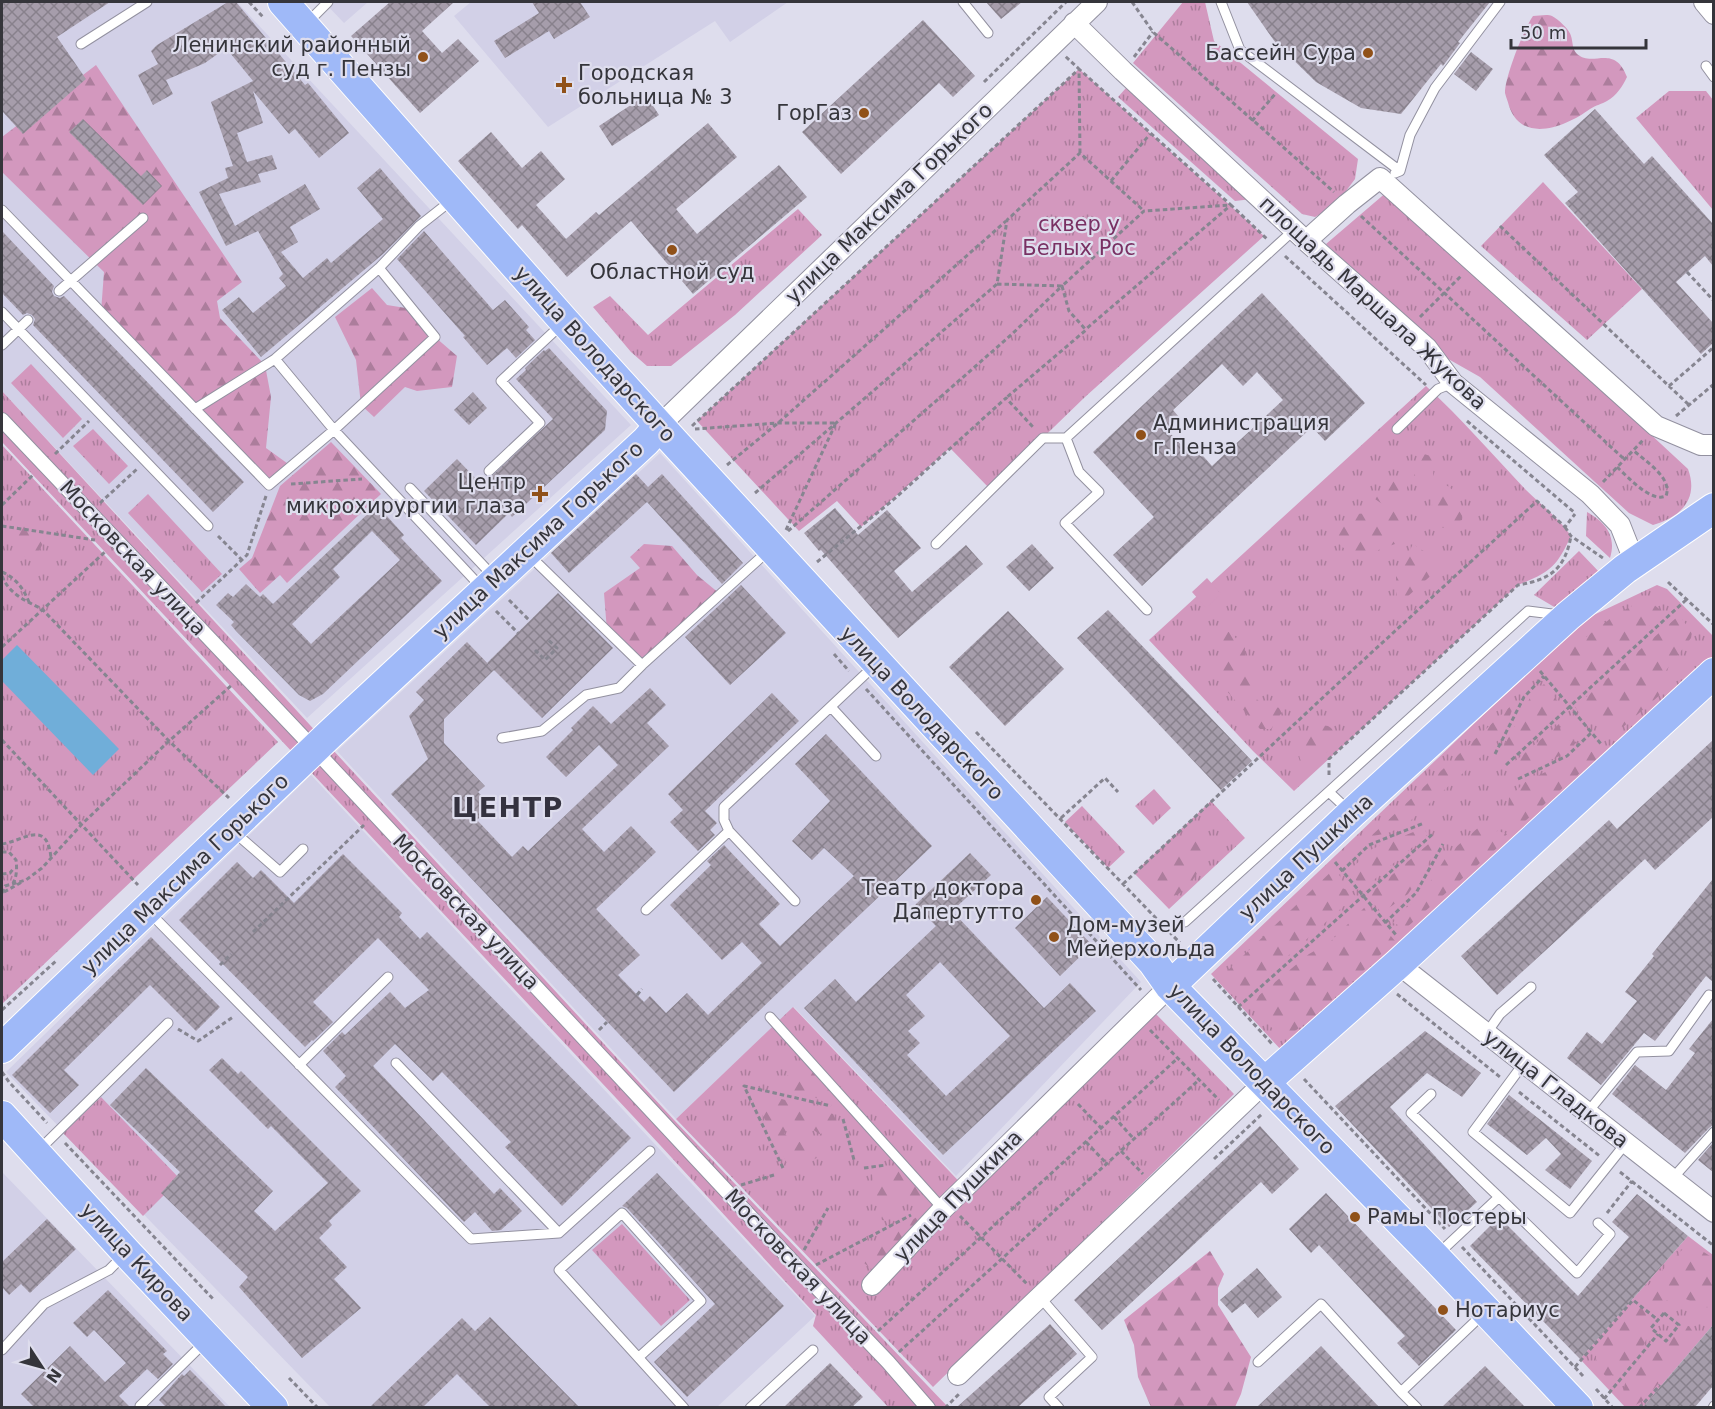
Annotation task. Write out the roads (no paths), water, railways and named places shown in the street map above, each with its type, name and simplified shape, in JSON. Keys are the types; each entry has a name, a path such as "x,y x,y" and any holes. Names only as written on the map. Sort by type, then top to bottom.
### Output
{"main road":[{"name":"улица Володарского","path":"283,2 565,322 1153,962 1170,986 1487,1311 1591,1403"},
{"name":"улица Максима Горького","path":"2,1048 143,898 232,829 315,750 495,594 525,551 646,441 659,426"},
{"name":"улица Пушкина","path":"1170,986 1352,813 1568,616 1621,562 1713,508"},
{"path":"1266,1082 1399,966 1713,673"},
{"name":"улица Кирова","path":"2,1116 46,1143 126,1252 272,1407"}],"street":[{"name":"улица Максима Горького","path":"659,426 1096,2"},
{"path":"1704,2 1713,14"},
{"name":"площадь Маршала Жукова","path":"1074,23 1301,235 1427,348 1453,383 1590,494 1620,525 1621,562"},
{"path":"1301,235 1380,178 1656,426 1701,445 1713,445"},
{"name":"Московская улица","path":"2,420 315,750 868,1340 928,1407"},
{"name":"улица Гладкова","path":"1399,966 1713,1212"},
{"name":"улица Пушкина","path":"872,1285 946,1207 1137,1016 1170,986"},
{"path":"958,1375 1266,1082"}],"lane":[{"path":"81,44 147,2"},
{"path":"304,26 328,2"},
{"path":"963,2 988,33"},
{"path":"1221,2 1240,50 1400,171"},
{"path":"1400,171 1410,135 1435,88 1500,2"},
{"path":"1706,66 1713,77"},
{"path":"1380,178 1400,171"},
{"path":"195,409 275,359 379,268 419,226 455,197"},
{"path":"2,210 269,485 334,430 435,337 379,268"},
{"path":"59,291 143,218"},
{"path":"936,544 1043,438 1066,438 1275,247 1301,235"},
{"path":"2,312 208,526"},
{"path":"2,345 28,320"},
{"path":"489,471 540,423 501,381 565,322"},
{"path":"275,359 334,430 495,594"},
{"path":"1397,429 1438,389 1453,383"},
{"path":"1066,438 1079,472 1099,492 1065,523 1147,610"},
{"path":"410,488 495,594"},
{"path":"502,738 542,731 586,695 619,688 771,548"},
{"path":"525,551 642,665"},
{"path":"1185,922 1528,611 1568,616"},
{"path":"795,901 729,831 724,820 724,807 877,663"},
{"path":"831,707 876,756"},
{"path":"1329,792 1352,813"},
{"path":"232,829 280,872 303,849"},
{"path":"646,910 729,831"},
{"path":"143,898 244,1008 471,1239 559,1233 650,1151"},
{"path":"299,1065 388,977"},
{"path":"1486,1034 1500,1014 1531,987"},
{"path":"1587,1113 1637,1052 1669,1051 1709,995"},
{"path":"770,1017 902,1163 946,1207"},
{"path":"46,1143 168,1023"},
{"path":"396,1063 559,1233"},
{"path":"1524,1063 1473,1132 1570,1213 1626,1143"},
{"path":"1431,1094 1411,1113 1577,1273 1610,1234 1598,1223"},
{"path":"1672,1179 1713,1132"},
{"path":"1435,1257 1499,1197"},
{"path":"639,1357 701,1301 622,1213 559,1270 684,1407"},
{"path":"2,1350 44,1305 109,1270 126,1252"},
{"path":"1039,1296 1092,1357 1049,1397 1059,1407"},
{"path":"1258,1362 1321,1304 1417,1407"},
{"path":"1401,1392 1487,1311"},
{"path":"142,1407 140,1406 208,1339"},
{"path":"750,1407 813,1350"}],"water":[{"path":"17,645 119,749 93,775 2,681 2,660"}],"place":[{"name":"Бассейн Сура","path":"1368,53"},
{"name":"Ленинский районный суд г. Пензы","path":"423,57"},
{"name":"Городская больница № 3","path":"564,85"},
{"name":"ГорГаз","path":"864,113"},
{"name":"Областной суд","path":"672,250"},
{"name":"Администрация г.Пенза","path":"1141,435"},
{"name":"Центр микрохирургии глаза","path":"540,494"},
{"name":"Театр доктора Дапертутто","path":"1036,900"},
{"name":"Дом-музей Мейерхольда","path":"1054,937"},
{"name":"Рамы Постеры","path":"1355,1217"},
{"name":"Нотариус","path":"1443,1310"}],"district":[{"name":"ЦЕНТР","path":"508,807"}],"park label":[{"name":"сквер у Белых Рос","path":"1079,236"}]}
